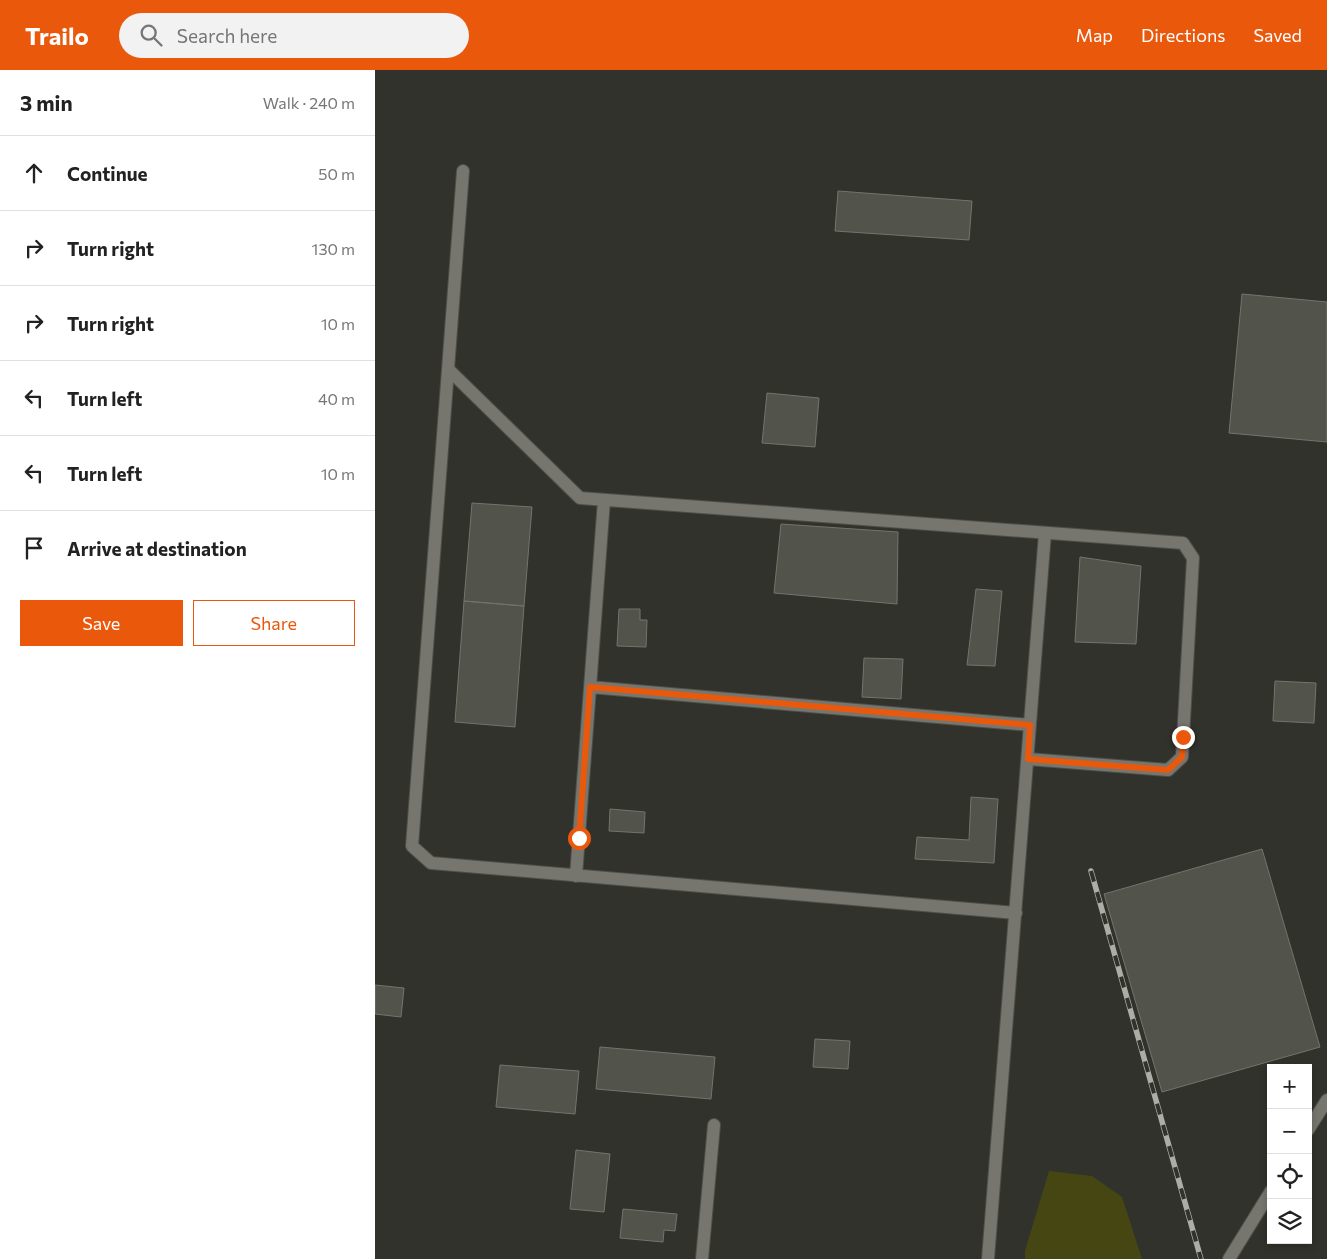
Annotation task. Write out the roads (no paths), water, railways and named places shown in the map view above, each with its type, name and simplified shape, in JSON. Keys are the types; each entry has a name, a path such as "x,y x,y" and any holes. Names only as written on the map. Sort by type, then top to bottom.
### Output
{"lane":[{"path":"463,171 411,846 431,864 1016,913"},
{"path":"448,369 580,498 1183,543 1193,558 1182,757 1168,770 1028,759"},
{"path":"576,876 604,500"},
{"path":"988,1259 1045,533"},
{"path":"590,687 1030,725"},
{"path":"1312,1124 1327,1100"},
{"path":"702,1259 714,1125"},
{"path":"1229,1259 1267,1197"}],"railway":[{"path":"1091,871 1201,1259"}]}
